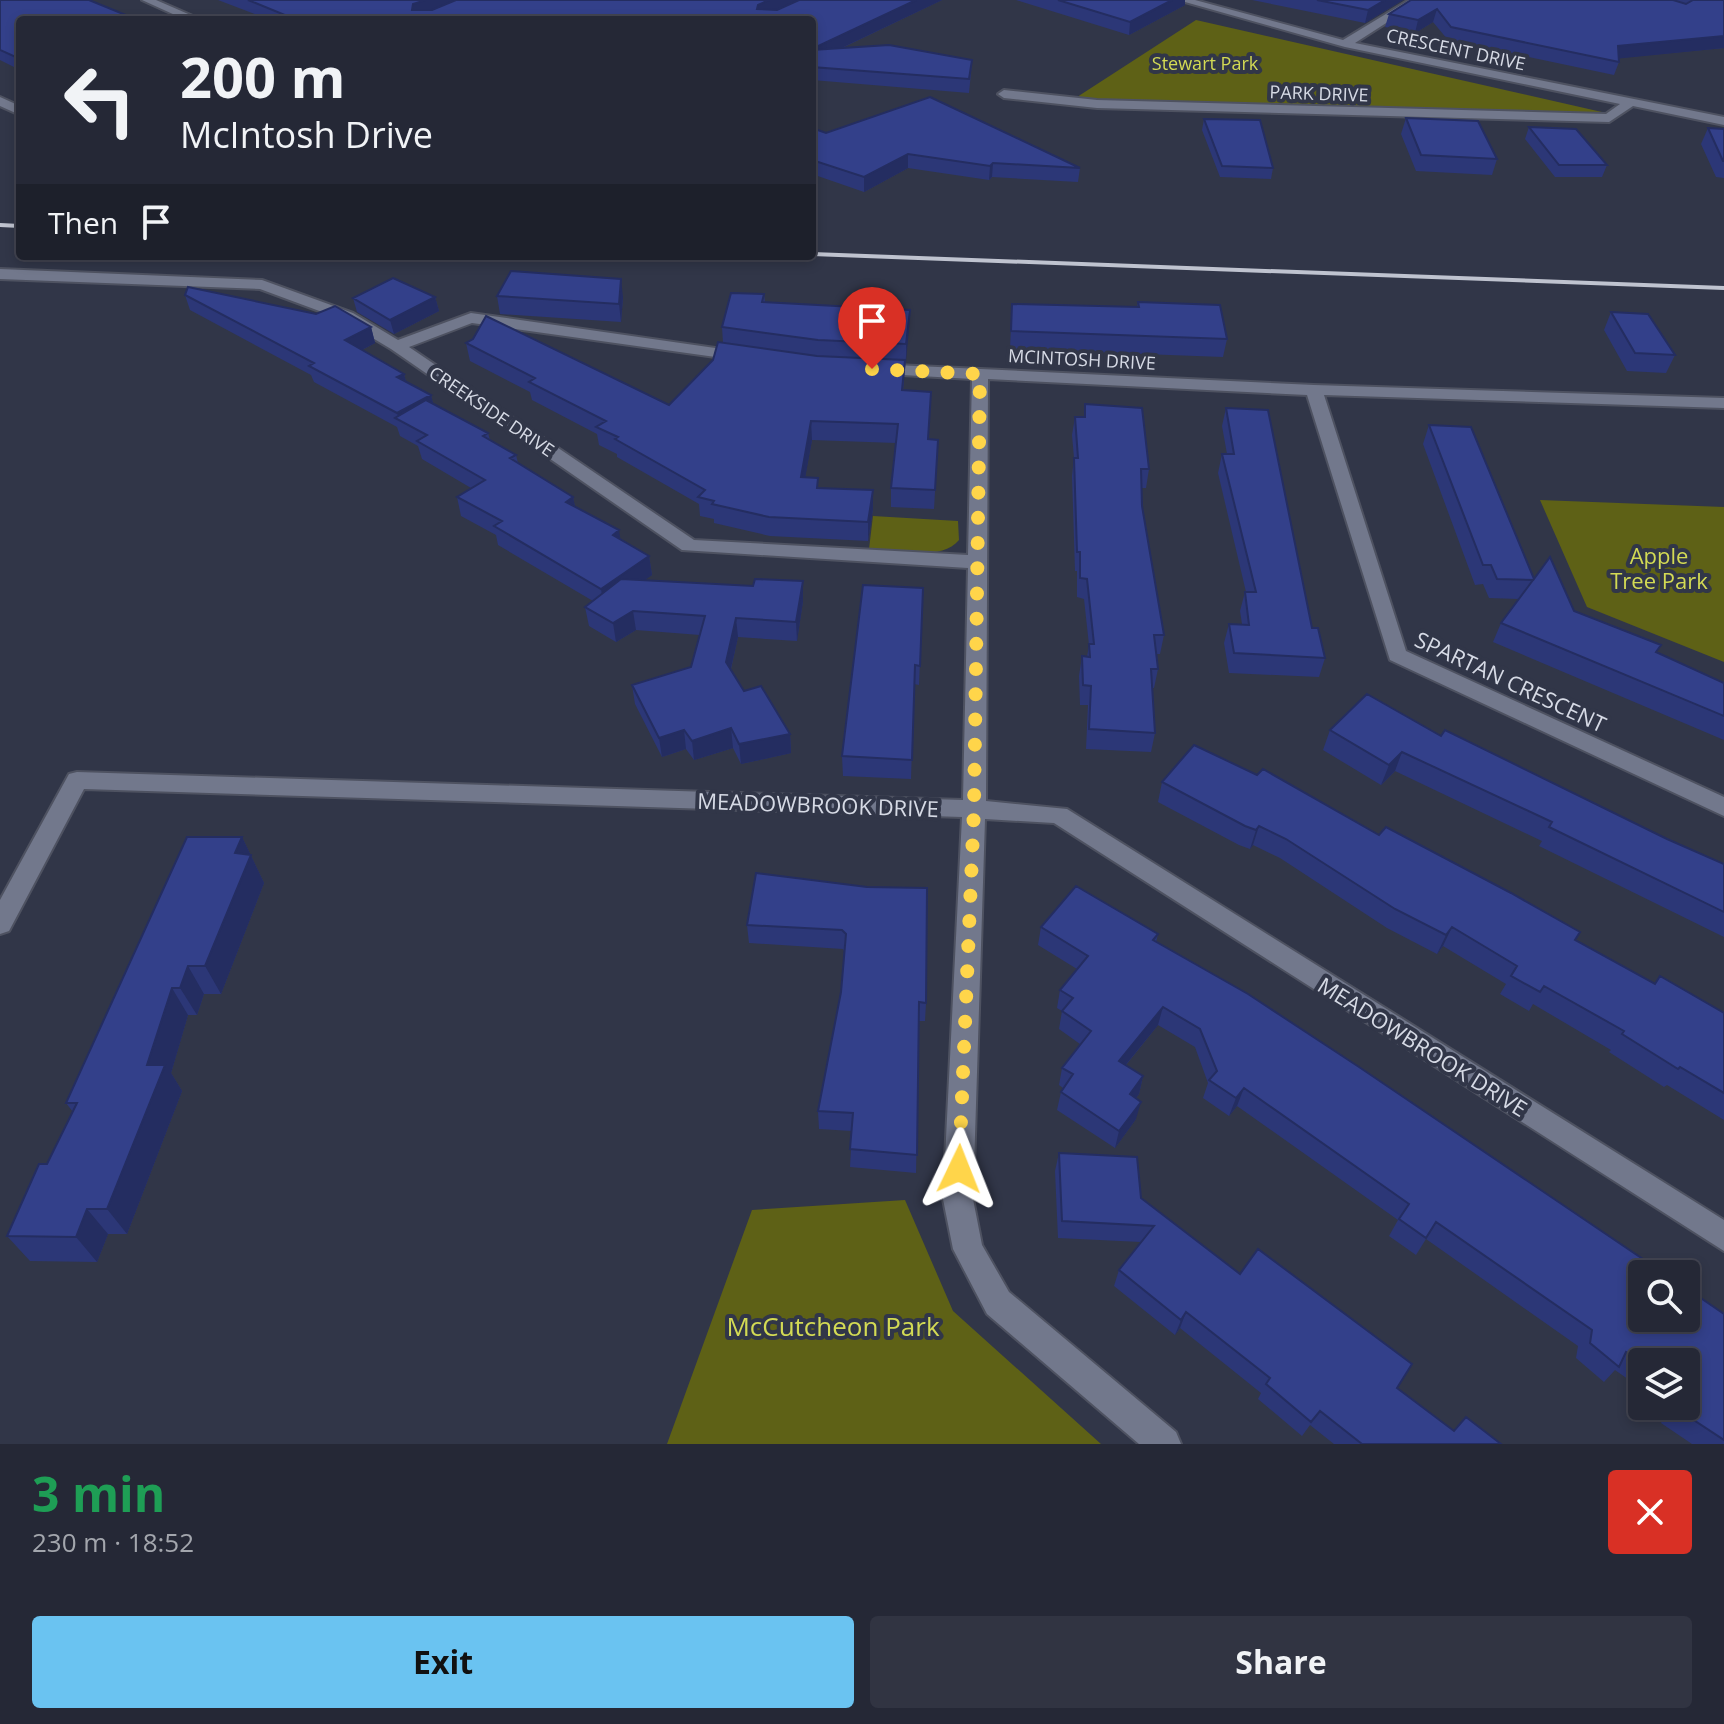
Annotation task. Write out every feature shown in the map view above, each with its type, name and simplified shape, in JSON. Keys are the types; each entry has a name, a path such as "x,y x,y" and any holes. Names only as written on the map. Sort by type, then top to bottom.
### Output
{"street":[{"path":"147,0 186,16"},
{"name":"CRESCENT DRIVE","path":"1183,0 1345,44 1628,104 1724,121"},
{"path":"1345,44 1417,0"},
{"name":"PARK DRIVE","path":"1004,94 1097,104 1593,118 1609,118 1628,104"},
{"name":"CREEKSIDE DRIVE","path":"0,274 262,285 347,316 397,346 689,546 976,562"},
{"path":"397,346 471,318 755,358"},
{"name":"MCINTOSH DRIVE","path":"862,369 1314,390 1724,403"},
{"path":"980,374 974,809 958,1199 968,1249 998,1303 1164,1444"},
{"name":"SPARTAN CRESCENT","path":"1314,390 1397,655 1724,807"},
{"name":"MEADOWBROOK DRIVE","path":"0,924 77,780 974,809 1059,815 1724,1237"}],"green space":[{"name":"Stewart Park","path":"1196,20 1615,115 1074,99"},
{"name":"Apple Tree Park","path":"1540,500 1724,507 1724,662 1587,607"},
{"path":"873,516 958,521 959,540 951,547 929,553 869,549"},
{"name":"McCutcheon Park","path":"905,1200 953,1311 1101,1444 667,1444 752,1210"}],"building":[{"path":"0,0 89,0 128,16 16,16 16,57 0,50"},
{"path":"248,0 426,0 413,4 412,10 432,10 456,0 769,0 758,5 757,9 777,10 799,0 916,0 816,47 816,16 287,16"},
{"path":"1058,0 1172,0 1130,22"},
{"path":"1317,0 1385,0 1368,10"},
{"path":"1411,0 1673,0 1686,4 1693,0 1724,0 1724,36 1618,46 1619,62 1451,27 1437,9 1418,20 1389,14"},
{"path":"889,45 972,60 969,79 816,67 816,50"},
{"path":"930,97 1080,168 993,163 990,166 908,154 864,177 816,161 816,129 826,133"},
{"path":"1406,118 1478,121 1497,159 1421,155"},
{"path":"1204,119 1260,120 1273,168 1222,166"},
{"path":"1529,127 1576,129 1607,165 1559,165"},
{"path":"1708,128 1724,129 1724,161 1723,161"},
{"path":"511,271 621,279 619,304 497,296"},
{"path":"393,278 435,297 390,320 353,298"},
{"path":"188,287 316,314 335,306 371,327 345,340 404,374 397,377 431,395 397,413 309,366 314,363 185,295"},
{"path":"731,293 764,294 762,302 910,310 906,344 818,340 722,327"},
{"path":"1138,302 1220,305 1227,339 1011,331 1012,304 1139,307"},
{"path":"1611,312 1648,314 1675,355 1635,353"},
{"path":"486,316 669,405 713,360 718,342 817,356 905,360 902,390 931,392 928,439 938,440 935,490 891,488 898,424 811,421 801,477 818,478 817,488 873,490 868,522 769,517 712,504 714,501 698,497 705,490 596,427 606,421 529,382 535,378 466,343 473,339"},
{"path":"426,400 488,433 483,436 516,455 510,458 573,497 566,502 619,530 613,535 649,556 601,589 494,526 502,521 457,497 485,480 417,441 427,435 395,418"},
{"path":"1085,404 1142,408 1149,469 1141,469 1142,506 1164,635 1154,635 1158,669 1151,669 1155,733 1089,729 1091,686 1083,685 1082,656 1090,657 1089,644 1094,644 1087,579 1080,578 1080,552 1077,552 1074,458 1078,458 1075,417 1085,417"},
{"path":"1226,408 1268,410 1312,628 1318,628 1325,658 1234,653 1229,624 1249,625 1245,592 1256,592 1222,454 1234,454"},
{"path":"1429,425 1471,427 1534,579 1550,557 1574,611 1661,645 1656,652 1724,683 1724,716 1501,623 1533,580 1497,579 1491,565 1483,565"},
{"path":"621,579 753,586 755,579 803,581 796,622 736,618 726,662 744,691 761,686 790,734 739,744 731,728 692,741 684,730 659,738 632,685 691,667 705,616 633,611 613,623 585,607"},
{"path":"863,585 923,588 920,666 915,665 912,760 842,756"},
{"path":"1367,694 1441,736 1445,730 1724,864 1724,912 1549,827 1552,822 1402,752 1389,765 1330,730"},
{"path":"1194,745 1257,775 1263,769 1379,835 1386,827 1580,932 1575,940 1655,984 1660,976 1724,1013 1724,1093 1680,1067 1678,1069 1622,1034 1624,1031 1544,986 1540,992 1511,976 1517,966 1452,927 1446,935 1395,909 1286,839 1259,826 1256,830 1245,826 1162,782"},
{"path":"187,837 242,837 235,853 251,855 205,966 188,966 180,988 172,988 147,1065 165,1065 107,1209 87,1209 76,1237 7,1236 39,1164 47,1164 77,1103 66,1103"},
{"path":"756,873 867,887 927,888 926,1003 919,1002 917,1155 850,1149 853,1113 818,1111 841,992 846,934 842,930 747,925"},
{"path":"1076,886 1158,934 1153,940 1248,994 1644,1260 1628,1260 1628,1332 1700,1332 1700,1298 1724,1314 1724,1440 1694,1420 1700,1420 1700,1348 1628,1348 1619,1367 1590,1343 1592,1330 1436,1222 1426,1238 1399,1219 1409,1204 1244,1088 1236,1098 1209,1080 1217,1071 1200,1029 1163,1007 1119,1061 1143,1076 1130,1094 1141,1102 1119,1131 1061,1092 1073,1074 1062,1068 1091,1031 1062,1011 1073,998 1060,990 1088,956 1041,927"},
{"path":"1059,1153 1137,1157 1141,1198 1240,1274 1258,1249 1412,1364 1397,1388 1454,1431 1466,1417 1501,1444 1362,1444 1320,1411 1311,1422 1266,1384 1270,1378 1186,1312 1181,1320 1119,1270 1154,1226 1062,1221"}],"railway":[{"path":"0,225 16,226"},
{"path":"816,254 1724,288"}],"route":[{"path":"872,369 980,374 974,809 959,1169"}]}
